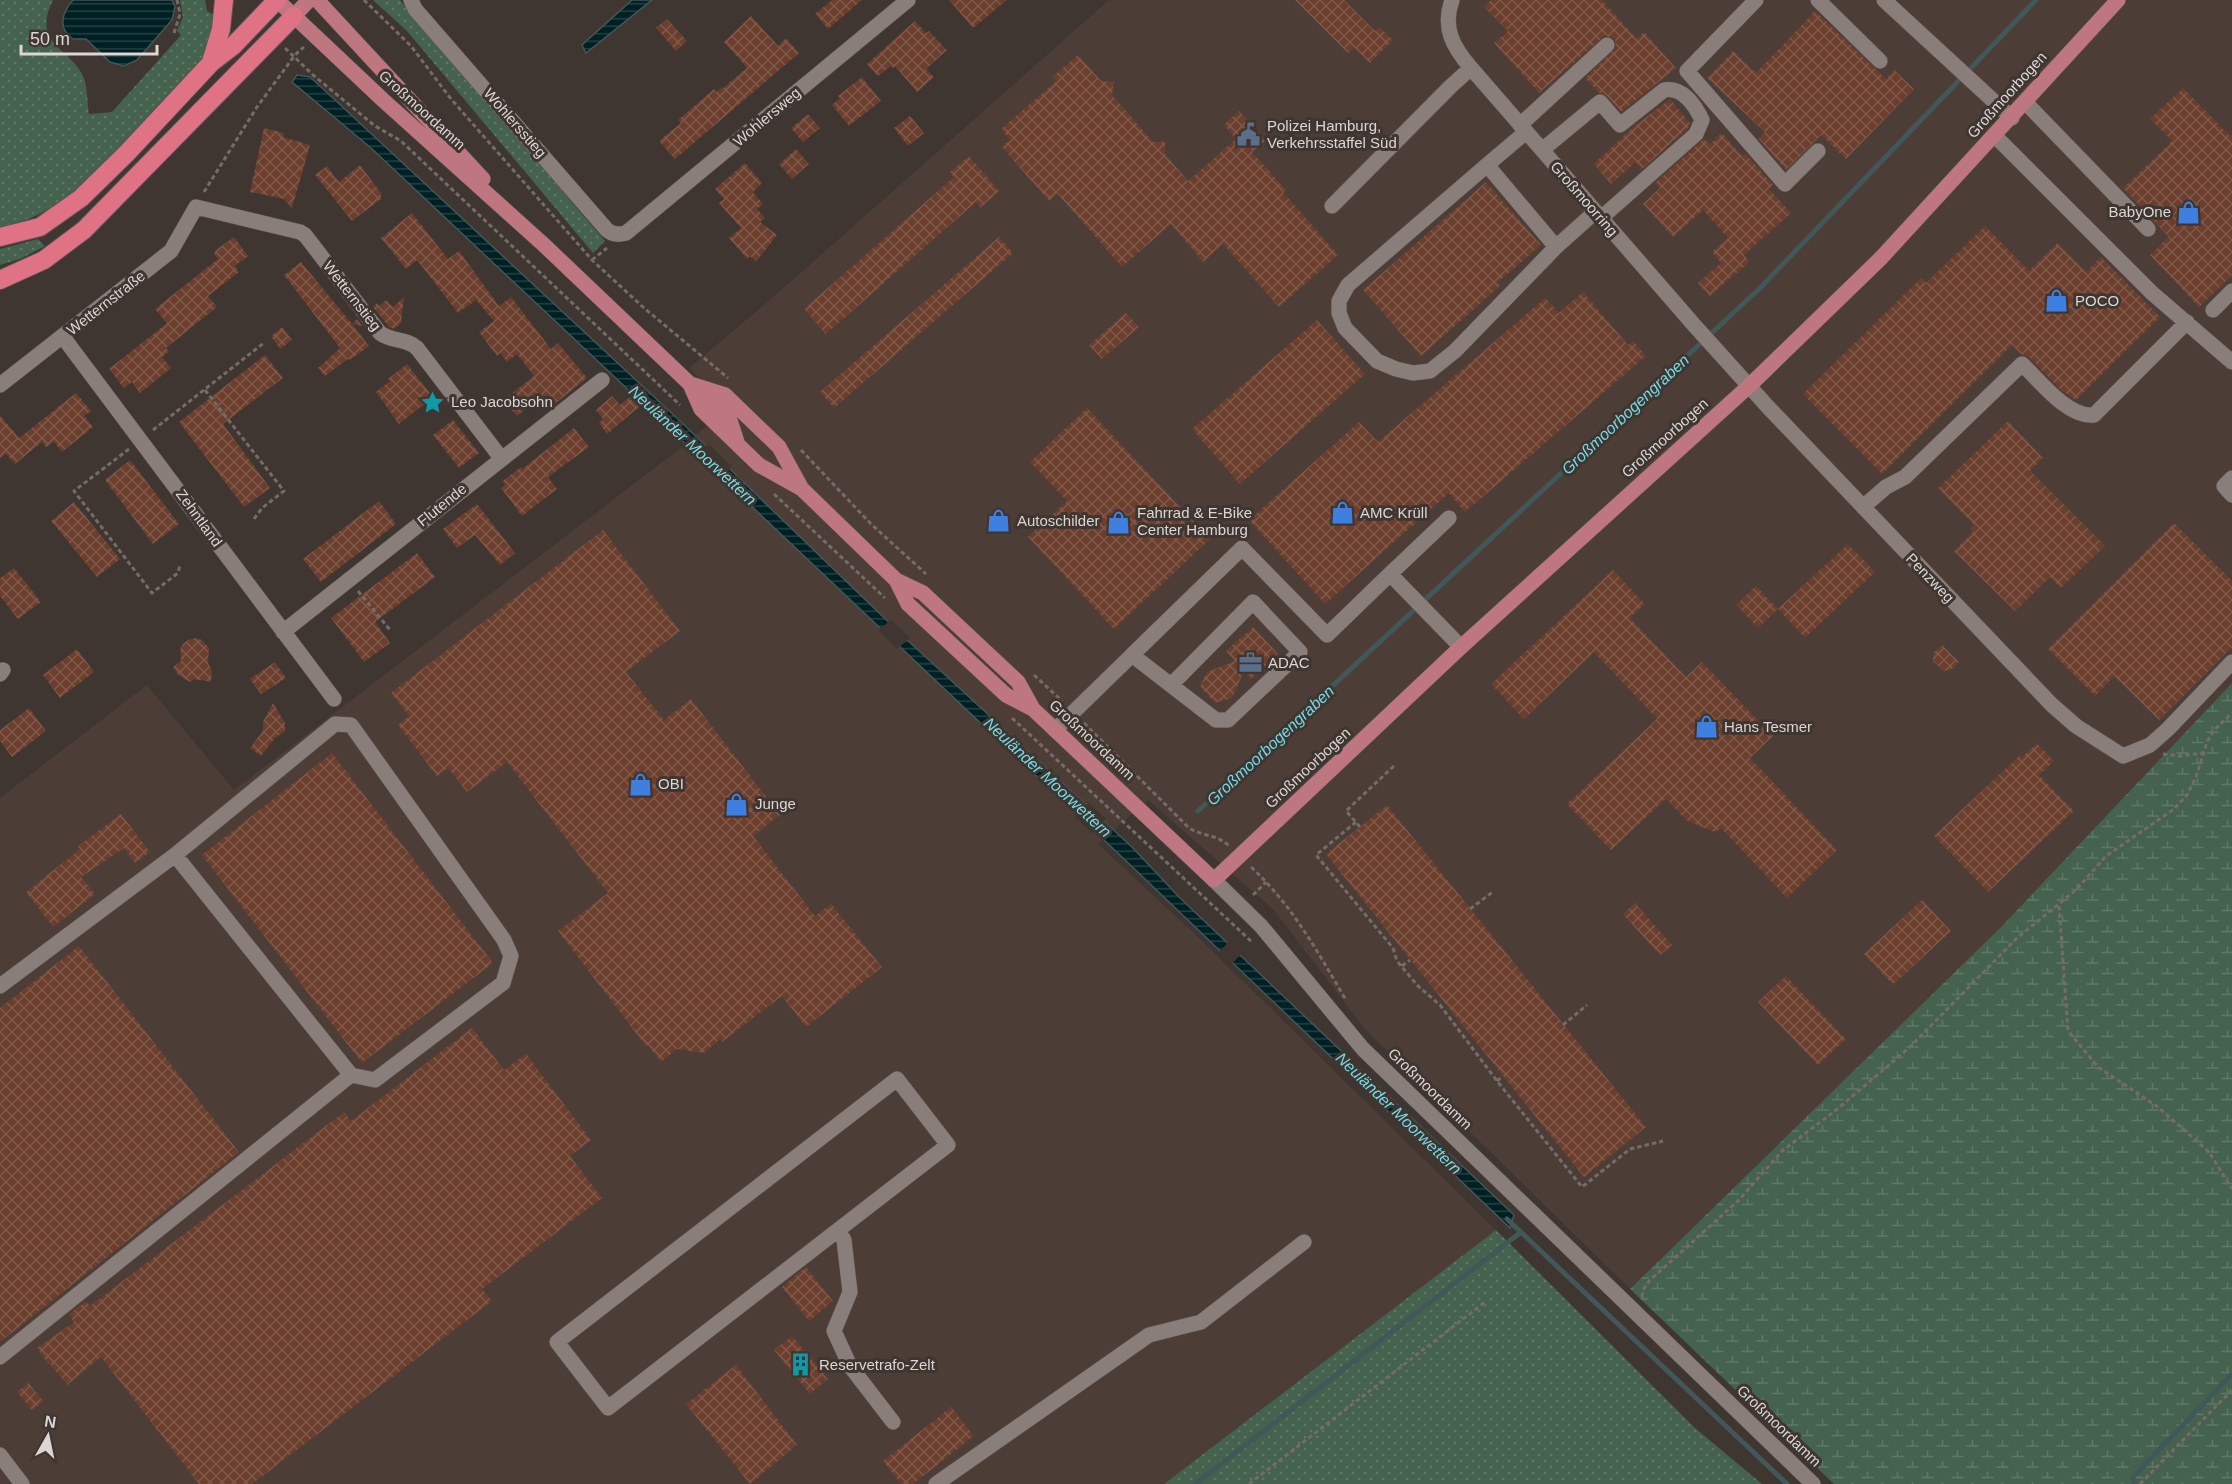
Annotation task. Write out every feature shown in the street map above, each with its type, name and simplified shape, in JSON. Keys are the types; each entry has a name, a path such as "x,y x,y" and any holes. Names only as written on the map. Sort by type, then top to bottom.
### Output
{"highway":[{"path":"211,63 221,29 224,0"},
{"path":"0,237 25,232 40,226 68,209 112,169 211,63 233,46 277,0"},
{"path":"0,280 44,260 84,230 294,16"}],"main road":[{"name":"Großmoordamm","path":"277,0 383,100 544,245 690,384 701,409 759,465 802,489 896,580 923,593 1018,682 1033,709"},
{"path":"294,16 309,0"},
{"name":"Großmoordamm","path":"317,0 369,53 544,245"},
{"name":"Großmoorbogen","path":"1214,880 1461,647 1749,386 1881,258 2118,0"},
{"name":"Großmoordamm","path":"690,384 725,395 779,447 802,489"},
{"name":"Großmoordamm","path":"896,580 908,604 918,614 1006,694 1033,709 1214,880"},
{"path":"918,614 947,616"}],"street":[{"name":"Wohlersstieg","path":"411,0 429,25 607,230 617,234 626,233"},
{"name":"Wohlersweg","path":"626,233 908,0"},
{"name":"Großmoorring","path":"1452,0 1448,16 1450,37 1458,53 1749,386"},
{"path":"1756,0 1686,71 1785,184 1818,151"},
{"path":"1818,0 1880,61"},
{"path":"1884,0 2012,118"},
{"path":"1542,150 1600,102 1620,125 1664,90 1673,88 1681,92 1698,110 1702,120 1696,134 1556,247 1455,351 1430,370 1413,374 1377,361 1345,328 1339,313 1339,301 1348,285 1487,165 1607,45"},
{"path":"1332,206 1471,68"},
{"path":"2025,102 2148,230"},
{"path":"1995,136 2152,293 2232,362"},
{"path":"1487,165 1556,247"},
{"name":"Wetternstraße","path":"0,385 171,251 196,207"},
{"name":"Wetternstieg","path":"196,207 305,235 380,333 392,339 406,340 417,348 501,458"},
{"path":"2213,310 2232,291"},
{"path":"1863,507 1886,487 1905,477 2022,364 2067,407 2085,416 2094,415 2187,322"},
{"name":"Zehntland","path":"63,337 334,699"},
{"name":"Flutende","path":"283,632 602,380"},
{"name":"Penzweg","path":"1749,386 2052,705 2076,726 2123,756 2150,745"},
{"path":"2232,478 2224,486 2232,495"},
{"path":"1055,730 1242,548 1327,635 1449,518"},
{"path":"1390,574 1426,614 1461,647"},
{"path":"1132,655 1216,720 1228,720 1300,652 1253,602 1171,685"},
{"path":"2150,745 2232,662"},
{"path":"0,986 176,855 335,724 351,725 504,940 511,956 503,983 375,1080 351,1075 176,855"},
{"name":"Großmoordamm","path":"1214,880 1261,926 1363,1049 1813,1484"},
{"path":"0,1357 351,1075"},
{"path":"897,1079 948,1145 838,1230 608,1408 557,1342 897,1079"},
{"path":"838,1230 844,1240 849,1292 834,1331 850,1366 893,1422"},
{"path":"936,1484 1149,1335 1201,1322 1304,1242"},
{"path":"0,1455 22,1484"}],"path":[{"path":"174,33 180,14 177,0"},
{"path":"364,0 411,46 451,99 586,254 644,308 729,379"},
{"path":"196,207 211,178 257,106 295,55 306,45"},
{"path":"205,390 284,490 262,508 254,519"},
{"path":"801,449 871,524 933,581"},
{"path":"349,580 390,630"},
{"path":"1033,674 1189,828 1200,834 1220,837 1266,882 1301,924 1347,1003"},
{"path":"1635,1312 1642,1301 1643,1290 1650,1280 1738,1201 1782,1152 1835,1111 1910,1047 2017,938 2059,906 2106,856 2174,809 2187,795 2196,777 2202,753 2214,730 2232,713"},
{"path":"2150,745 2157,751 2168,755 2202,753"},
{"path":"1360,827 1346,811 1396,764"},
{"path":"1356,822 1316,855 1393,948 1401,966 1418,986 1440,1005 1497,1081 1582,1187 1630,1149 1663,1141"},
{"path":"1470,909 1494,891"},
{"path":"2059,906 2068,1031 2098,1067 2158,1107 2209,1152 2232,1189"},
{"path":"1401,966 1410,960"},
{"path":"1563,1025 1587,1005"},
{"path":"1497,1081 1503,1076"},
{"path":"1249,1484 1485,1302"},
{"path":"2140,1484 2232,1390"}],"shaded area":[{"path":"1109,0 2232,0 2232,683 2001,927 1630,1289 1365,1029 1273,909 1148,800 1098,844 1201,940 1496,1230 1164,1484 0,1484 0,798 147,685 234,790 678,450 729,407 689,368 771,299"}],"green space":[{"path":"0,0 53,0 47,15 49,36 77,66 83,76 89,114 112,112 181,35 177,31 183,17 180,0 205,0 207,11 214,15 210,43 204,57 111,158 71,194 49,209 26,220 0,227"},
{"path":"373,0 400,0 605,241 593,253 407,31"},
{"path":"38,239 45,246 20,259 0,265 0,249"},
{"path":"2232,683 2232,1484 1834,1484 1630,1289 2001,927"},
{"path":"1496,1230 1695,1428 1762,1484 1164,1484"}],"water":[{"path":"73,0 172,0 175,7 172,20 137,60 124,66 110,62 86,39 73,39 68,35 63,20"},
{"path":"632,0 652,0 586,53 582,45"},
{"path":"297,75 310,77 334,99 680,421 905,638 1132,847 1180,898 1514,1215 1510,1228 671,430 371,148 292,82"}],"pier":[{"path":"709,444 732,467 718,479 694,457"},
{"path":"891,620 910,638 897,649 878,630"},
{"path":"1089,803 1106,819 1092,833 1075,817"},
{"path":"1229,941 1242,953 1230,966 1218,954"},
{"path":"1345,1051 1359,1065 1346,1077 1332,1064"}],"building":[{"path":"832,0 862,0 828,29 815,14"},
{"path":"949,0 1007,0 973,28"},
{"path":"1295,0 1344,0 1375,31 1379,27 1393,40 1370,63 1354,47 1348,53"},
{"path":"1491,0 1602,0 1637,39 1644,32 1676,68 1621,112 1607,96 1598,92 1585,78 1616,48 1615,39 1605,35 1539,93 1494,43 1508,31 1484,7"},
{"path":"1815,11 1886,79 1894,70 1914,89 1846,159 1821,135 1786,170 1759,139 1765,132 1707,78 1733,51 1756,73"},
{"path":"751,16 778,46 786,38 799,53 675,159 659,141 681,123 678,120 714,89 716,92 722,89 747,68 724,42"},
{"path":"667,19 687,41 676,51 656,28"},
{"path":"915,21 926,33 929,31 947,50 926,69 934,77 917,92 895,66 893,68 891,66 878,76 867,64"},
{"path":"1078,55 1101,81 1114,82 1112,95 1153,142 1165,142 1165,154 1188,181 1236,139 1224,125 1239,111 1265,141 1252,152 1286,190 1283,192 1338,255 1279,307 1223,244 1203,262 1171,224 1122,267 1057,193 1049,201 1002,147 1010,140 1001,129 1056,81 1052,77"},
{"path":"862,77 881,101 849,126 832,105 840,98 838,96"},
{"name":"BabyOne","path":"2183,88 2232,138 2232,275 2199,307 2150,255 2169,237 2123,188 2172,141 2150,119"},
{"path":"1670,99 1690,123 1688,128 1642,169 1636,162 1611,184 1594,164 1631,129"},
{"path":"808,114 820,128 803,142 791,128"},
{"path":"910,116 924,133 908,146 894,128"},
{"path":"264,128 284,133 283,137 310,145 292,208 284,199 250,192"},
{"path":"1722,133 1742,156 1745,153 1773,185 1769,189 1791,213 1744,255 1749,262 1710,296 1698,283 1721,263 1712,252 1728,238 1703,210 1673,237 1643,204 1660,188 1655,183 1704,139 1710,144"},
{"path":"796,149 809,164 792,179 779,164"},
{"path":"969,156 999,191 980,208 976,202 826,334 804,309 954,177 950,172"},
{"path":"745,163 762,183 753,192 763,204 757,209 765,218 760,222 777,235 756,262 750,256 747,259 729,238 741,228 719,203 724,199 715,189"},
{"path":"360,165 381,193 381,199 352,221 315,175 327,166 339,182"},
{"path":"1486,182 1541,245 1498,282 1501,285 1421,356 1363,290"},
{"path":"412,213 448,259 459,251 499,306 511,297 551,349 558,343 587,378 551,407 542,396 517,416 503,400 534,376 517,354 507,362 500,353 497,356 479,332 494,321 476,300 458,313 417,260 406,269 381,238"},
{"path":"1985,226 2029,271 2057,243 2086,272 2101,257 2160,317 2076,400 2061,390 2029,357 2021,354 2012,345 1882,474 1803,394 1921,278 1926,283"},
{"path":"234,237 248,256 235,266 239,272 208,296 217,307 166,348 169,352 162,357 171,368 140,393 132,382 124,388 109,369 167,323 155,309 218,259 214,254 216,250"},
{"path":"999,237 1013,253 834,408 820,392"},
{"path":"301,262 369,346 325,376 318,368 340,348 284,275"},
{"path":"1583,292 1628,345 1633,341 1646,356 1465,512 1449,493 1325,604 1249,520 1359,422 1378,442 1545,298 1559,313"},
{"path":"404,297 401,323 394,329 389,327 373,307 377,303 379,306 386,300 393,307"},
{"path":"1126,313 1139,327 1102,359 1089,345"},
{"path":"357,319 362,326 352,324"},
{"path":"1317,320 1365,374 1240,484 1192,429"},
{"path":"282,327 292,340 280,349 271,336"},
{"path":"265,355 283,378 223,424 270,488 244,507 179,422"},
{"path":"407,364 433,397 399,424 376,392"},
{"path":"76,393 91,411 84,416 93,427 62,452 54,442 46,447 42,442 15,464 6,454 0,458 0,415 19,438"},
{"path":"612,396 620,405 631,396 640,406 607,434 599,423 603,419 596,410"},
{"name":"Fahrrad & E-Bike Center Hamburg","path":"1087,408 1210,539 1114,629 1028,537 1067,501 1030,462"},
{"path":"453,420 479,453 459,468 433,435"},
{"path":"2008,421 2043,458 2030,471 2105,546 2061,588 2050,577 2015,611 1954,551 1973,532 1970,528 1974,525 1938,488"},
{"path":"574,428 589,447 548,477 557,489 522,516 501,488 505,485 503,481"},
{"path":"130,460 179,524 153,544 105,480"},
{"path":"379,501 396,524 321,582 303,559"},
{"path":"74,502 120,559 97,577 51,521"},
{"path":"477,504 515,553 500,565 475,535 457,548 443,529"},
{"path":"2174,523 2232,581 2232,647 2159,720 2114,676 2095,696 2048,649"},
{"name":"OBI","path":"603,530 680,631 626,672 664,720 691,699 780,815 753,836 815,916 831,904 882,967 806,1027 782,996 722,1042 720,1039 704,1053 677,1049 661,1062 648,1045 646,1046 558,931 608,893 507,762 467,792 448,768 437,776 398,725 409,716 391,693"},
{"path":"1848,544 1875,572 1805,638 1778,609"},
{"path":"417,553 435,577 375,622 390,643 364,662 331,618"},
{"path":"14,568 41,602 18,619 0,596 0,578"},
{"name":"Hans Tesmer","path":"1613,570 1645,604 1630,618 1686,677 1702,662 1773,736 1750,758 1837,850 1787,898 1721,828 1715,832 1687,821 1666,799 1611,850 1567,804 1657,719 1594,652 1524,719 1491,684"},
{"path":"1756,586 1778,609 1758,628 1736,605"},
{"name":"ADAC","path":"1253,627 1278,654 1251,679 1244,671 1232,698 1215,703 1200,687 1207,672 1235,661 1226,651"},
{"path":"195,638 202,640 209,648 208,663 212,670 211,682 194,679 190,682 178,675 173,667 181,661 180,650 183,644"},
{"path":"1942,645 1959,662 1951,670 1944,671 1933,661 1933,653"},
{"path":"77,649 94,672 60,698 43,675"},
{"path":"275,662 286,678 261,694 250,679"},
{"path":"273,703 285,723 285,731 274,739 261,756 250,748 263,731 263,722"},
{"path":"29,708 46,731 12,757 0,741 0,730"},
{"path":"2037,743 2054,761 2039,775 2074,811 1988,892 1934,836 2020,755 2022,757"},
{"path":"332,753 493,963 362,1063 202,855"},
{"path":"1387,805 1646,1127 1584,1177 1326,854"},
{"path":"121,814 150,852 135,863 124,848 81,877 95,894 53,927 26,892 80,849 78,846"},
{"path":"1922,900 1951,931 1893,985 1864,954"},
{"path":"1635,903 1672,945 1660,955 1623,914"},
{"path":"79,946 239,1152 0,1342 0,1008"},
{"path":"1786,976 1846,1039 1818,1065 1758,1002"},
{"path":"472,1028 504,1070 526,1054 591,1140 570,1156 602,1198 482,1289 492,1301 252,1484 199,1484 101,1357 67,1385 48,1364 37,1348 74,1322 69,1314 86,1301 90,1306 344,1112 351,1121"},
{"path":"806,1267 833,1301 809,1321 782,1287"},
{"name":"Reservetrafo-Zelt","path":"792,1336 828,1379 810,1394 774,1350"},
{"path":"736,1365 797,1445 750,1484 686,1404"},
{"path":"28,1383 43,1401 32,1410 17,1392"},
{"path":"951,1407 974,1436 913,1484 901,1484 883,1461"}],"waterway":[{"name":"Großmoorbogengraben","path":"1198,811 1760,288 2036,0"},
{"name":"Neuländer Moorwettern","path":"1507,1219 1787,1484"},
{"path":"1195,1484 1521,1232"},
{"path":"2135,1484 2133,1477 2232,1374"}],"place":[{"name":"Polizei Hamburg, Verkehrsstaffel Süd","path":"1249,135"},
{"name":"BabyOne","path":"2189,212"},
{"name":"POCO","path":"2057,301"},
{"name":"Leo Jacobsohn","path":"433,402"},
{"name":"AMC Krüll","path":"1342,513"},
{"name":"Autoschilder","path":"999,521"},
{"name":"Fahrrad & E-Bike Center Hamburg","path":"1119,522"},
{"name":"ADAC","path":"1250,663"},
{"name":"Hans Tesmer","path":"1706,727"},
{"name":"OBI","path":"640,784"},
{"name":"Junge","path":"737,804"},
{"name":"Reservetrafo-Zelt","path":"801,1365"}]}
